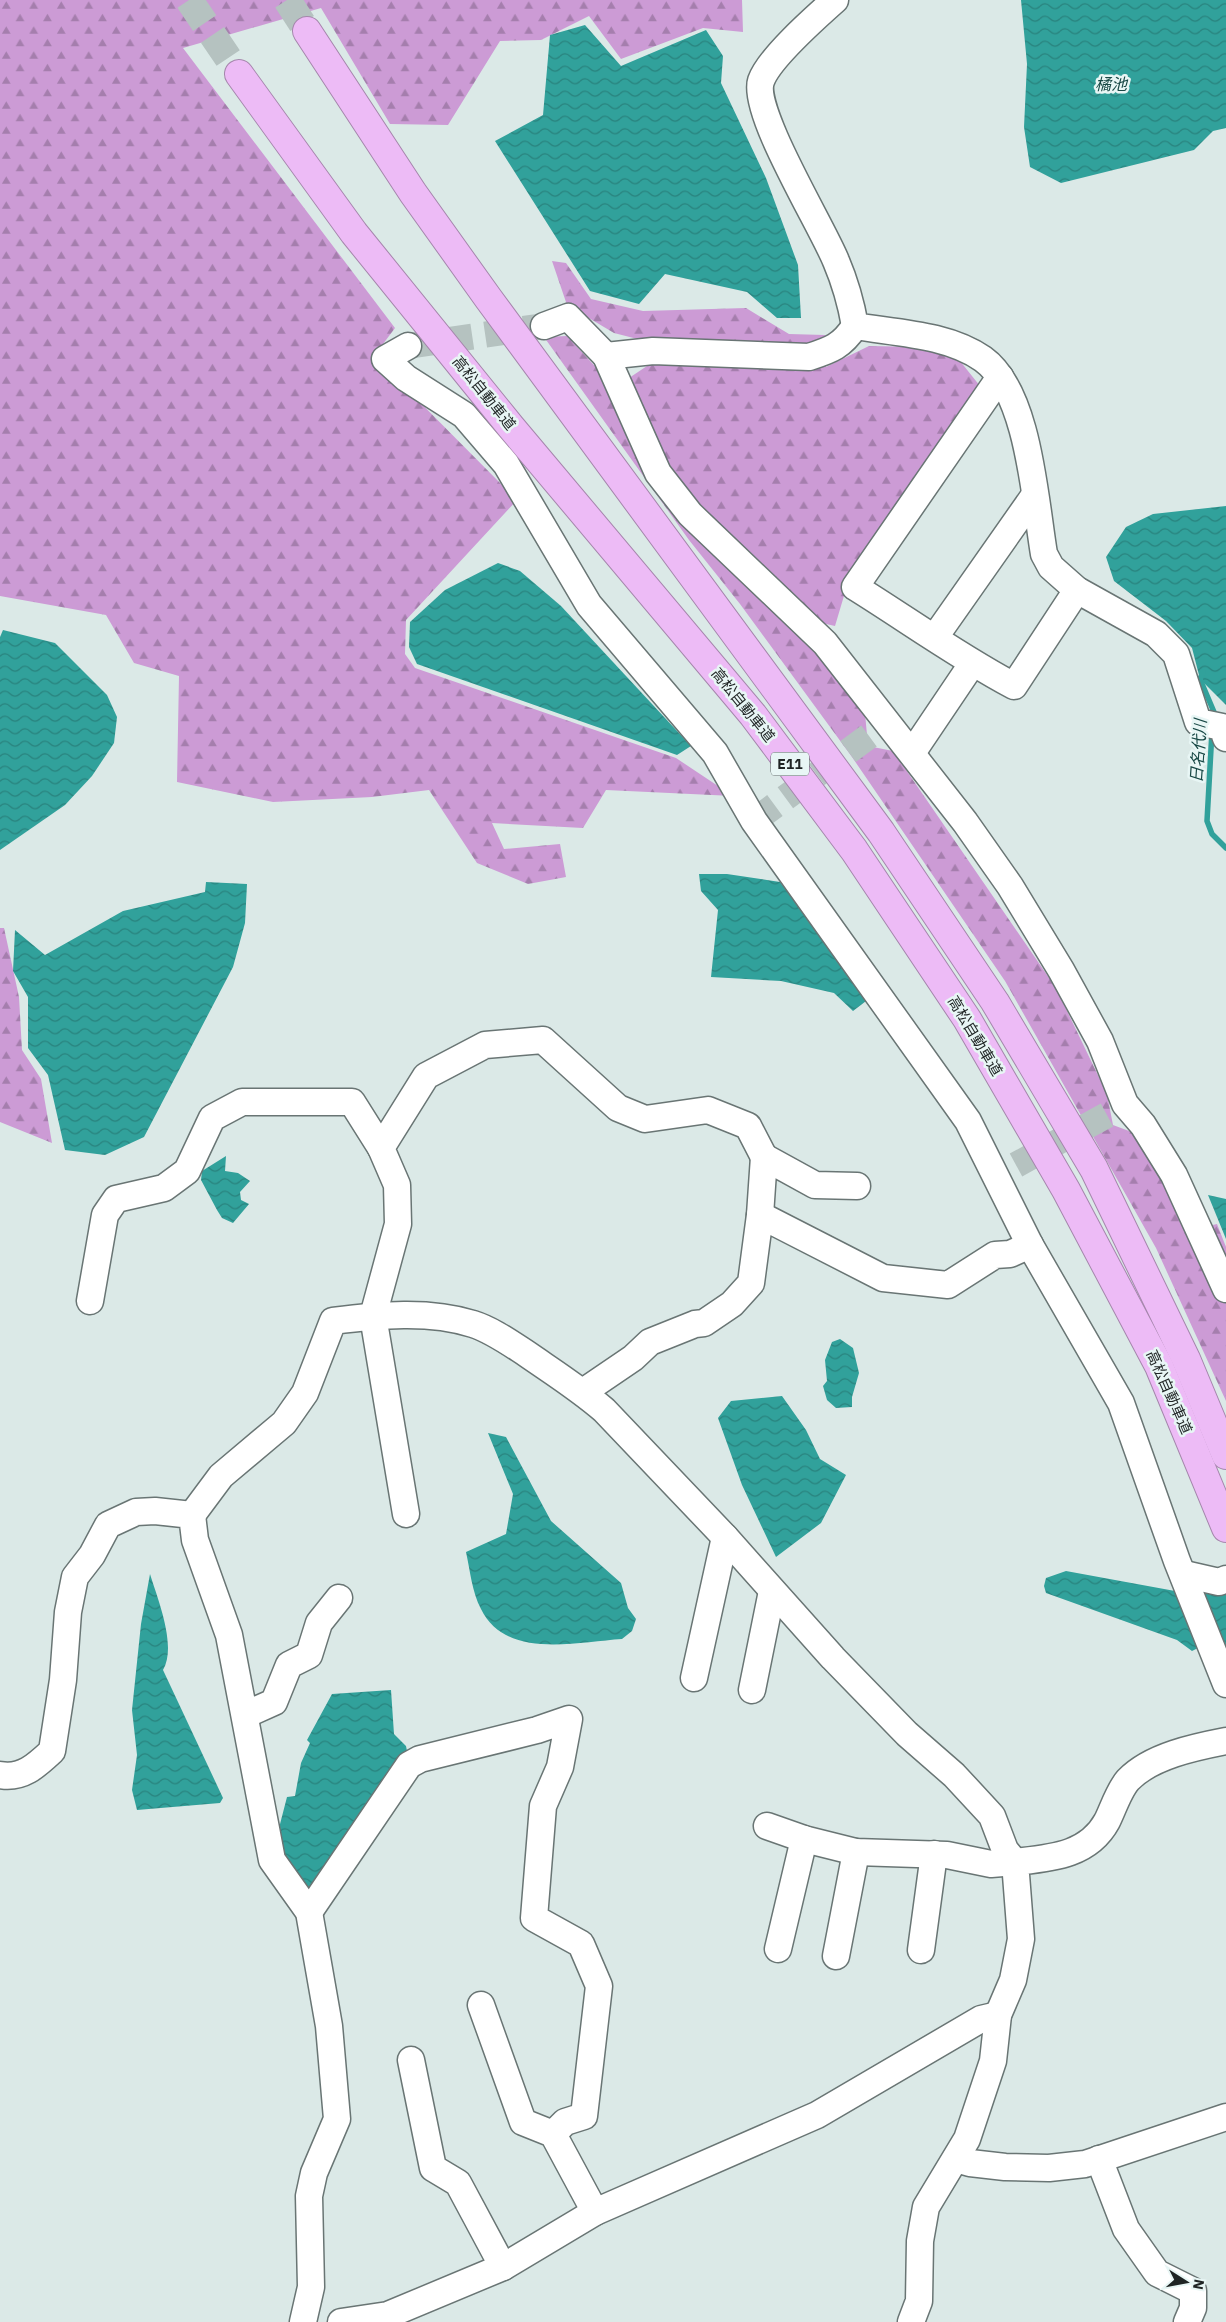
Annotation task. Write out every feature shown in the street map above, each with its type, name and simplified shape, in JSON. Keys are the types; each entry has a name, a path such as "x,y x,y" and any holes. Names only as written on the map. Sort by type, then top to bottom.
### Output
{"highway":[{"name":"高松自動車道","path":"307,31 413,193 476,282 881,832 995,1002 1094,1169 1186,1359 1226,1455"},
{"name":"高松自動車道","path":"239,74 354,233 511,427 753,715 854,850 966,1019 1066,1190 1159,1366 1226,1528"}],"street":[{"path":"606,356 653,351 809,358 828,351 845,341 855,326 851,302 836,260 771,128 762,104 760,83 768,67 835,0"},
{"path":"544,326 568,317 606,356 658,473 690,514 825,643 912,753 1010,886 1062,970 1100,1041 1116,1110 1143,1125 1174,1174 1226,1289"},
{"path":"855,326 934,339 983,359 1000,377 1012,401 1030,458 1034,496 1044,554 1051,567 1077,590 1156,634 1176,654 1198,722 1217,729"},
{"path":"408,346 385,359 406,378 464,415 506,464 589,606 715,753 754,821 968,1121 1006,1171 1030,1245 1121,1403 1177,1561 1184,1574 1226,1684"},
{"path":"1000,377 855,587 935,637 972,664 1014,686 1077,590"},
{"path":"935,637 1034,496"},
{"path":"912,753 972,664"},
{"path":"381,1148 426,1076 484,1046 543,1040 618,1108 645,1119 708,1110 748,1126 764,1157 760,1215 751,1283 732,1304 704,1323 687,1327 650,1342 633,1358 583,1392"},
{"path":"90,1301 105,1215 116,1199 164,1188 187,1171 212,1118 242,1102 352,1102 381,1148 397,1185 398,1224 373,1316 406,1514"},
{"path":"764,1157 815,1185 857,1186"},
{"path":"760,1215 883,1278 948,1285 996,1255 1010,1254 1030,1245"},
{"path":"304,2322 310,2288 309,2196 314,2173 337,2119 329,2026 309,1912 272,1860 229,1635 195,1540 192,1515 222,1476 284,1423 304,1394 333,1322 373,1316 436,1316 475,1324 507,1342 583,1392 646,1452 772,1591 901,1727 954,1775 992,1816 1005,1850 1014,1862 1021,1939 1014,1980 998,2015 993,2060 967,2140 926,2207 920,2241 920,2301 912,2322"},
{"path":"0,1775 13,1777 25,1772 52,1752 63,1680 68,1612 75,1577 92,1555 108,1525 136,1512 155,1511 192,1515"},
{"path":"694,1678 725,1537"},
{"path":"1184,1574 1219,1582 1226,1579"},
{"path":"752,1690 772,1591"},
{"path":"245,1716 274,1702 289,1665 309,1655 319,1623 339,1598"},
{"path":"309,1912 409,1765 420,1759 537,1730 569,1719 560,1767 542,1806 534,1918 581,1944 599,1986 584,2116 565,2122 553,2134"},
{"path":"767,1826 804,1839 856,1852 934,1854 991,1864 1061,1856 1085,1846 1102,1830 1128,1781 1156,1761 1199,1746 1226,1741"},
{"path":"778,1949 804,1839"},
{"path":"836,1956 856,1852"},
{"path":"921,1950 934,1854"},
{"path":"481,2005 523,2122 553,2134 595,2212"},
{"path":"341,2322 388,2315 503,2267 595,2212 817,2115 981,2019 998,2015"},
{"path":"411,2060 433,2168 458,2183 503,2267"},
{"path":"956,2159 988,2165 1040,2168 1085,2164 1226,2117"},
{"path":"1098,2159 1126,2229 1157,2272 1193,2291 1193,2308 1187,2322"}],"green space":[{"path":"0,0 742,0 743,32 703,28 621,59 589,16 541,40 500,41 448,125 390,124 321,8 183,48 395,328 374,356 517,500 406,620 405,654 415,668 676,758 733,796 606,790 583,828 492,823 504,849 560,844 566,877 528,884 477,863 429,790 372,797 273,802 177,782 179,676 134,663 106,615 0,596"},
{"path":"552,261 566,263 591,299 643,311 746,308 789,334 825,335 826,367 869,346 922,347 960,361 980,386 852,569 835,626 813,621 865,713 868,746 893,751 1056,988 1107,1094 1113,1125 1137,1134 1191,1230 1217,1224 1226,1247 1226,1401 1156,1248 1005,981 852,757 740,604 689,540 544,337 567,336 604,376 629,378 659,358 661,345 614,333 567,305"},
{"path":"0,928 4,928 19,997 22,1050 41,1079 52,1143 0,1122"}],"water":[{"name":"橘池","path":"1021,0 1226,0 1226,128 1213,131 1194,150 1061,183 1030,167 1024,127 1027,64"},
{"path":"585,25 621,66 706,30 723,56 721,83 766,178 798,265 801,318 777,318 747,292 665,274 639,304 590,291 495,141 543,115 550,35"},
{"path":"1226,506 1226,705 1200,679 1192,648 1166,621 1114,581 1106,557 1126,527 1153,514"},
{"path":"498,563 520,571 561,606 691,746 677,755 417,664 409,647 410,622 445,590"},
{"path":"3,630 55,643 107,695 117,717 114,743 92,776 65,805 0,850 0,637"},
{"path":"699,874 727,874 780,882 870,998 853,1011 834,993 781,981 711,977 718,910 701,891"},
{"path":"206,882 247,884 245,923 233,967 144,1137 105,1155 65,1150 48,1075 28,1048 28,997 13,971 15,930 45,955 123,911 205,892"},
{"path":"226,1156 225,1171 238,1173 250,1181 240,1192 241,1200 249,1204 233,1223 222,1218 201,1180 202,1171"},
{"path":"1208,1195 1226,1199 1226,1239"},
{"path":"840,1339 853,1348 859,1373 852,1397 852,1407 836,1408 827,1400 823,1386 827,1381 825,1360 832,1342"},
{"path":"782,1396 806,1430 820,1459 846,1475 821,1523 776,1557 742,1485 718,1418 731,1401"},
{"path":"488,1433 506,1437 551,1521 621,1583 628,1608 636,1619 632,1631 622,1639 564,1644 524,1642 507,1636 492,1625 481,1609 473,1588 466,1552 506,1534 513,1494"},
{"path":"1066,1571 1175,1591 1198,1648 1192,1651 1177,1640 1046,1593 1044,1586 1046,1578"},
{"path":"150,1574 165,1623 167,1636 167,1660 163,1670 223,1798 220,1803 137,1810 132,1790 137,1755 132,1710 141,1624"},
{"path":"1202,1586 1226,1586 1226,1656"},
{"path":"391,1690 394,1734 406,1746 408,1756 312,1891 281,1856 279,1828 287,1797 295,1796 301,1763 310,1743 307,1740 332,1694"}],"waterway":[{"name":"日名代川","path":"1203,672 1200,679 1214,712 1213,719"},
{"name":"日名代川","path":"1212,731 1207,821 1212,834 1226,848"}],"tunnel":[{"path":"189,0 239,74"},
{"path":"287,0 307,31"},
{"path":"408,346 544,326"},
{"path":"754,821 888,722"},
{"path":"1016,1165 1107,1115"}]}
